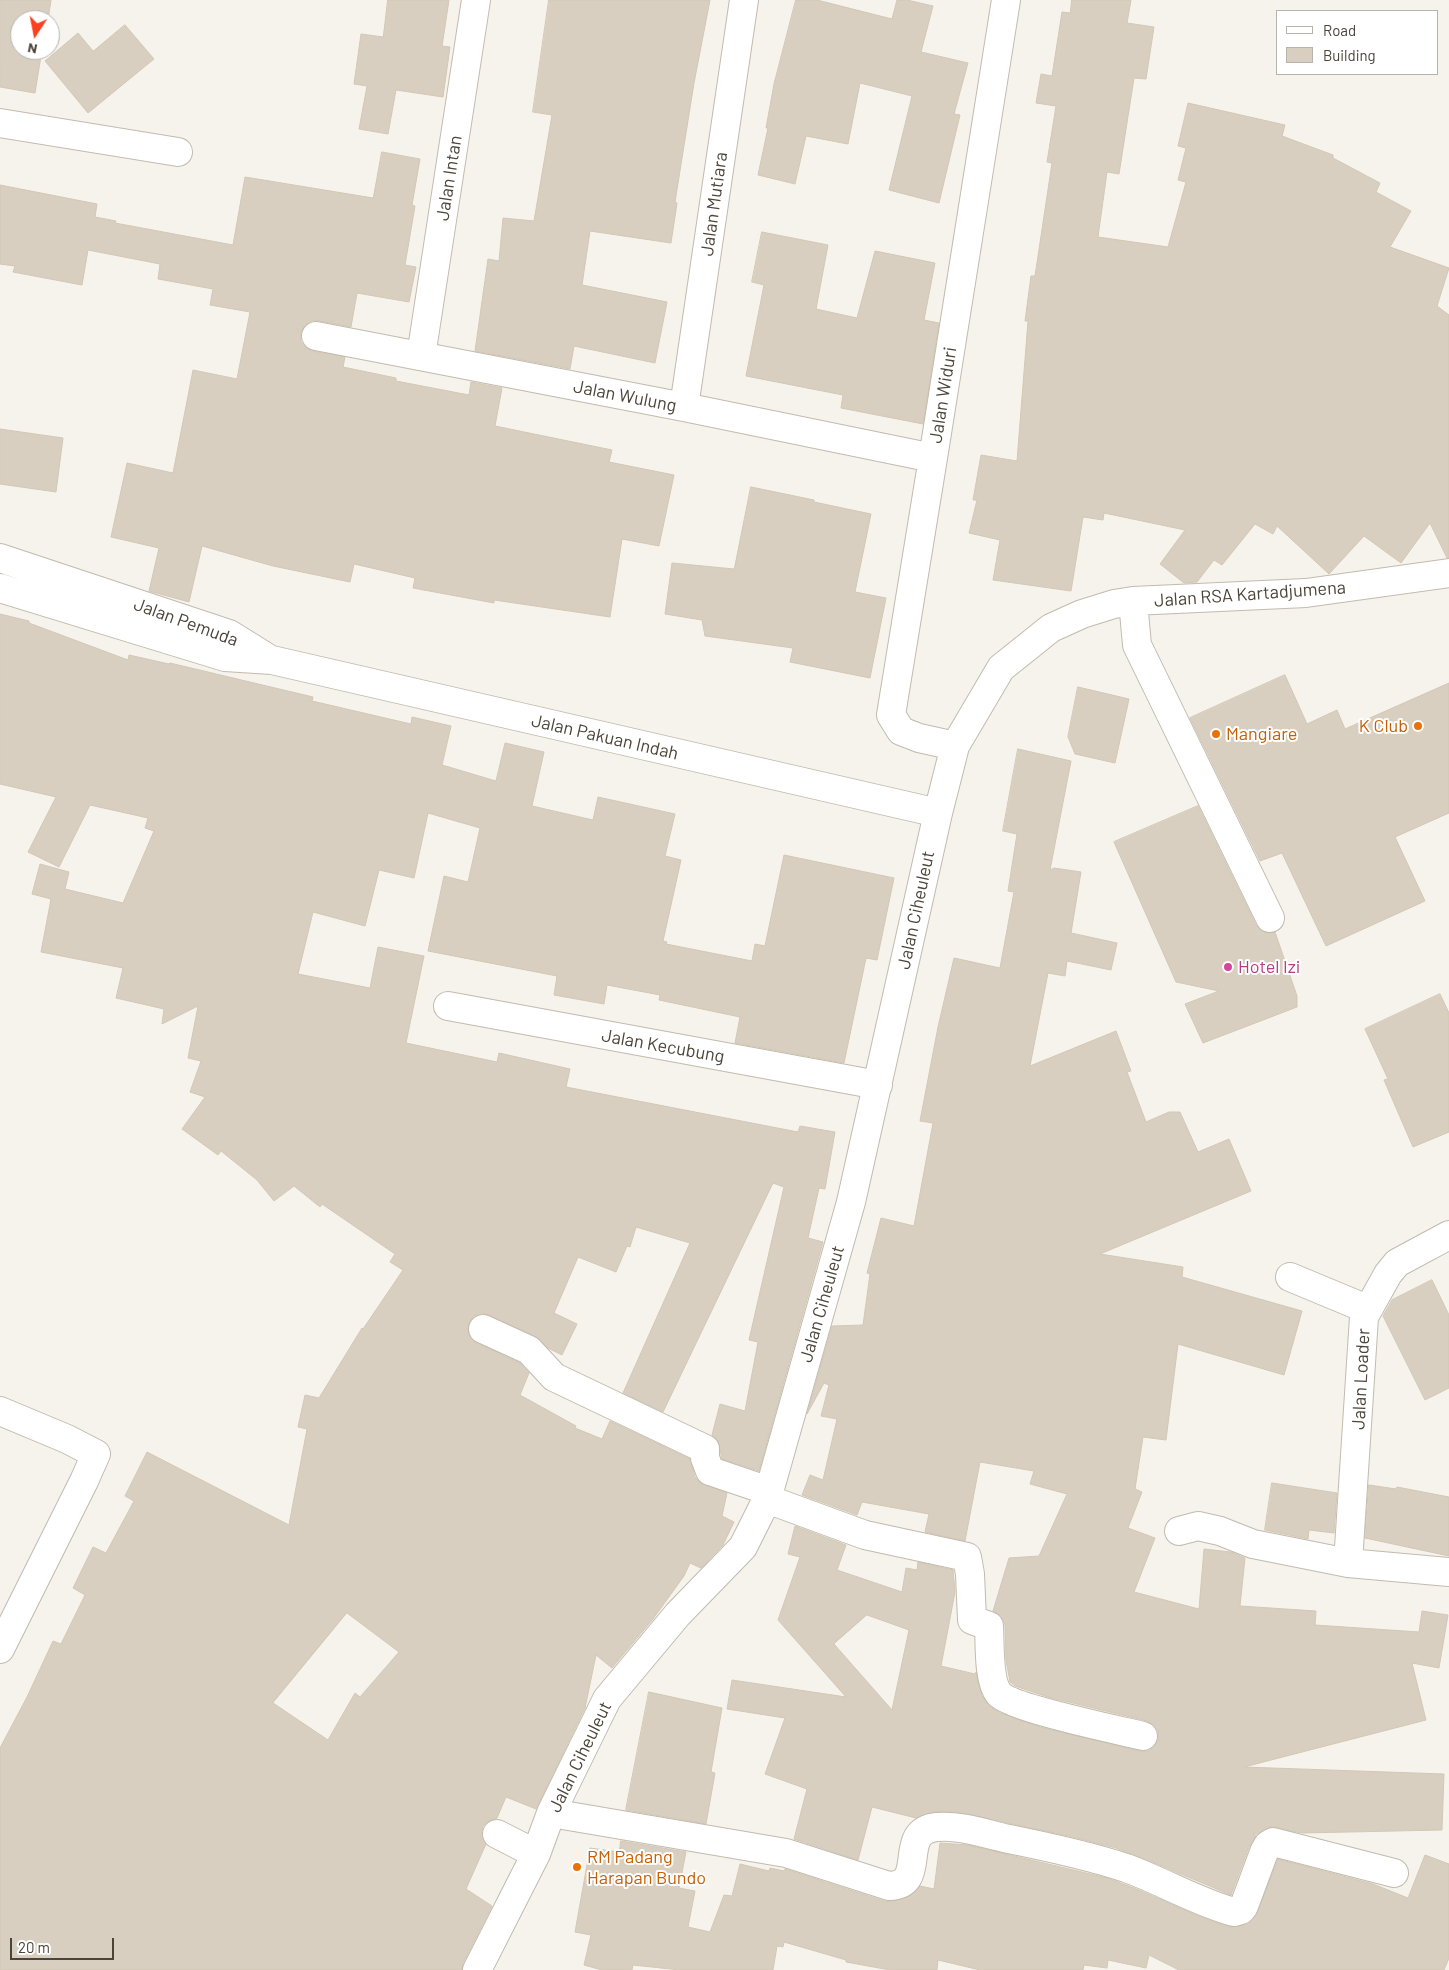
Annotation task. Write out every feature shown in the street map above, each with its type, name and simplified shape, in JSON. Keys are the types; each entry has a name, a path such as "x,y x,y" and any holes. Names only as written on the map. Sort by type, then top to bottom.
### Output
{"street":[{"name":"Jalan Intan","path":"421,356 476,0"},
{"name":"Jalan Mutiara","path":"684,407 744,0"},
{"name":"Jalan Widuri","path":"955,746 919,738 901,730 890,715 934,458 1006,0"},
{"path":"0,123 178,152"},
{"name":"Jalan Wulung","path":"316,336 684,407 934,458"},
{"name":"Jalan Pemuda","path":"0,558 229,634 272,660"},
{"name":"Jalan RSA Kartadjumena","path":"1082,614 1124,603 1306,594 1449,573"},
{"name":"Jalan Pemuda","path":"0,588 225,657 272,660"},
{"path":"1124,603 1138,645 1270,918"},
{"name":"Jalan Ciheuleut","path":"477,1970 536,1854 551,1813 607,1699 678,1614 743,1547 768,1495 852,1202 938,813 955,746 1001,668 1051,628 1082,614"},
{"name":"Jalan Pakuan Indah","path":"272,660 938,813"},
{"name":"Jalan Kecubung","path":"448,1006 878,1085"},
{"name":"Jalan Loader","path":"1348,1563 1366,1313 1388,1274 1397,1263 1449,1235"},
{"path":"1290,1277 1366,1313"},
{"path":"483,1329 528,1350 554,1377 705,1449 705,1458 710,1471 865,1535 967,1557 970,1574 972,1620 989,1626 992,1680 1000,1694 1021,1705 1143,1736"},
{"path":"0,1411 67,1439 96,1454 0,1650"},
{"path":"1179,1531 1198,1526 1220,1530 1254,1544 1348,1563 1449,1572"},
{"path":"551,1813 786,1853 889,1886 899,1885 907,1878 913,1862 915,1840 924,1830 938,1827 964,1829 1030,1843 1125,1868 1234,1912 1241,1910 1244,1906 1264,1852 1268,1845 1273,1842 1394,1873"},
{"path":"497,1834 536,1854"}],"building":[{"path":"0,0 51,0 50,10 10,10 10,60 40,60 35,93 0,87"},
{"path":"388,0 449,0 442,46 450,47 443,97 396,90 388,134 359,129 367,86 354,84 361,34 383,37"},
{"path":"549,0 710,0 694,83 675,202 677,203 671,243 590,231 582,285 667,302 655,363 574,346 570,369 475,351 488,259 499,261 503,218 534,221 552,115 533,112"},
{"path":"796,0 817,0 892,19 897,0 907,0 933,6 921,52 968,63 954,114 960,115 939,203 889,190 912,96 860,83 848,144 806,136 795,184 758,175 768,128 766,128 774,84"},
{"path":"1072,0 1131,0 1127,23 1154,27 1146,79 1134,78 1119,174 1107,172 1098,237 1168,247 1186,182 1178,180 1186,148 1178,146 1188,103 1285,125 1282,136 1333,155 1333,158 1380,183 1376,192 1411,211 1390,247 1449,268 1437,306 1449,315 1449,558 1447,558 1430,523 1401,563 1364,536 1329,574 1277,526 1273,534 1255,524 1222,565 1214,560 1197,582 1184,583 1160,564 1185,530 1104,513 1103,520 1083,517 1071,591 993,580 1000,540 969,533 977,500 973,500 981,455 1017,461 1028,321 1025,321 1031,276 1035,276 1052,163 1047,162 1056,106 1036,103 1041,74 1052,76 1062,12 1070,13"},
{"path":"125,25 154,59 88,113 45,61 60,60 60,48 78,33 93,51"},
{"path":"382,152 420,159 412,205 415,206 405,265 416,267 409,302 357,293 351,327 311,321 305,325 301,333 301,342 305,347 313,351 345,357 343,367 396,378 396,381 469,395 471,382 502,388 495,426 612,450 609,462 674,475 659,546 622,539 610,617 494,600 494,603 413,588 415,578 354,564 350,582 273,566 202,546 189,602 149,591 159,548 111,537 127,463 173,473 193,370 237,379 250,312 210,305 213,289 158,279 160,264 88,250 82,285 13,272 15,266 0,264 0,185 97,204 95,217 116,221 115,223 233,245 245,177 373,198"},
{"path":"762,232 828,245 816,309 857,318 875,251 935,263 924,320 939,323 923,424 841,408 843,395 746,376 764,285 752,282"},
{"path":"0,429 63,438 56,492 0,484"},
{"path":"751,487 871,514 855,592 886,598 870,678 790,662 793,648 705,636 702,620 665,614 672,563 734,569"},
{"path":"0,614 29,621 29,623 128,660 129,655 170,663 313,697 312,701 411,724 412,717 451,726 442,765 496,781 505,743 544,752 532,806 593,820 598,797 675,814 665,856 681,860 663,941 667,942 666,944 752,961 755,944 765,946 784,855 894,878 877,960 866,958 844,1063 735,1043 740,1017 659,1000 660,995 607,985 604,1004 554,995 557,976 428,951 444,876 468,882 480,828 428,813 414,878 379,870 365,926 313,912 298,974 370,988 378,947 424,956 406,1043 497,1062 499,1053 570,1069 566,1087 798,1132 800,1126 835,1132 825,1189 819,1188 808,1238 823,1242 759,1471 722,1459 718,1441 712,1435 720,1404 745,1411 758,1342 749,1340 784,1187 773,1183 663,1412 623,1393 690,1243 636,1227 630,1247 627,1246 616,1272 578,1257 554,1313 577,1324 562,1355 548,1348 535,1336 489,1315 482,1313 474,1316 469,1323 468,1331 471,1338 477,1343 520,1363 529,1373 520,1395 576,1426 575,1428 602,1439 610,1421 690,1459 695,1477 700,1483 727,1493 722,1516 734,1522 723,1545 701,1568 690,1563 684,1576 653,1619 612,1668 596,1655 585,1708 536,1809 506,1797 497,1818 483,1826 481,1835 486,1844 466,1889 492,1906 463,1963 462,1970 0,1970 0,1748 27,1697 53,1641 61,1644 85,1595 73,1588 93,1547 106,1553 134,1501 125,1496 147,1452 289,1525 307,1429 298,1427 305,1395 319,1398 362,1328 403,1270 390,1262 395,1254 322,1204 320,1207 294,1186 274,1201 257,1180 221,1151 218,1155 182,1129 205,1097 190,1092 201,1061 188,1058 198,1006 162,1024 164,1009 116,998 123,968 41,952 51,899 32,894 40,864 69,872 65,889 123,903 154,831 145,828 148,818 90,805 59,867 28,852 56,797 0,784","holes":["347,1613 399,1652 360,1697 355,1693 328,1740 273,1703"]},
{"path":"1285,675 1307,724 1337,710 1345,729 1449,683 1449,813 1395,837 1425,901 1326,946 1282,853 1260,861 1190,718"},
{"path":"1078,687 1129,699 1115,763 1075,754 1068,737"},
{"path":"1018,749 1071,761 1050,870 1054,868 1081,872 1071,933 1117,943 1111,970 1067,961 1065,976 1048,973 1030,1066 1116,1031 1131,1071 1127,1072 1146,1122 1169,1112 1180,1112 1198,1152 1229,1139 1251,1191 1100,1254 1183,1267 1182,1277 1302,1311 1284,1375 1178,1344 1166,1440 1143,1437 1135,1489 1142,1492 1128,1528 1155,1538 1134,1592 1199,1609 1204,1549 1231,1552 1245,1558 1240,1606 1316,1611 1315,1625 1419,1632 1422,1611 1448,1615 1439,1668 1412,1663 1426,1720 1244,1767 1444,1774 1442,1830 1302,1833 1270,1827 1257,1834 1253,1834 1256,1836 1249,1847 1231,1895 1116,1848 956,1812 933,1812 916,1818 872,1807 858,1860 794,1839 807,1789 765,1774 785,1718 727,1709 732,1680 846,1697 778,1620 800,1557 788,1554 795,1526 846,1545 837,1570 902,1592 906,1568 917,1570 918,1562 953,1570 955,1592 941,1666 975,1674 976,1672 982,1696 990,1707 1000,1713 1040,1727 1140,1751 1148,1751 1154,1747 1158,1740 1158,1731 1154,1725 1147,1721 1048,1697 1015,1686 1010,1682 1006,1660 1005,1625 1001,1616 993,1611 1009,1558 1039,1556 1067,1494 1030,1484 1034,1471 980,1462 965,1541 925,1532 929,1514 862,1502 857,1515 802,1495 810,1475 823,1480 837,1419 821,1416 829,1385 824,1383 807,1414 832,1326 863,1325 870,1274 867,1273 881,1218 914,1226 933,1123 920,1121 938,1027 954,958 1000,968 1014,892 1008,891 1017,834 1003,831","holes":["867,1615 909,1630 892,1710 834,1644"]},
{"name":"Hotel Izi","path":"1198,806 1256,925 1262,931 1268,933 1275,932 1297,996 1297,1007 1203,1043 1185,1004 1219,991 1176,982 1114,842"},
{"path":"1440,994 1449,1013 1449,1132 1413,1147 1384,1080 1388,1079 1365,1029"},
{"path":"1432,1280 1449,1315 1449,1388 1425,1400 1383,1316 1392,1300"},
{"path":"1272,1483 1337,1493 1334,1533 1309,1530 1308,1539 1265,1530"},
{"path":"1369,1485 1396,1489 1397,1487 1449,1497 1449,1556 1365,1538"},
{"path":"649,1692 722,1708 711,1772 715,1773 706,1824 626,1810"},
{"path":"621,1841 686,1852 679,1888 695,1891 688,1927 710,1932 724,1895 732,1896 740,1864 769,1871 770,1868 784,1871 785,1869 884,1901 892,1901 911,1895 920,1886 934,1889 940,1843 968,1845 1107,1878 1230,1927 1245,1925 1256,1915 1278,1859 1373,1884 1408,1898 1425,1855 1449,1864 1449,1958 1444,1970 1179,1970 1149,1955 1146,1968 1108,1960 1107,1968 1084,1965 1083,1970 980,1970 938,1960 937,1970 890,1970 846,1962 846,1960 784,1942 783,1947 777,1946 773,1970 680,1970 633,1965 632,1970 602,1970 584,1965 591,1935 575,1932 590,1848 619,1852"}],"place":[{"name":"K Club","path":"1418,726"},
{"name":"Mangiare","path":"1216,734"},
{"name":"Hotel Izi","path":"1228,967"},
{"name":"RM Padang Harapan Bundo","path":"577,1867"}]}
